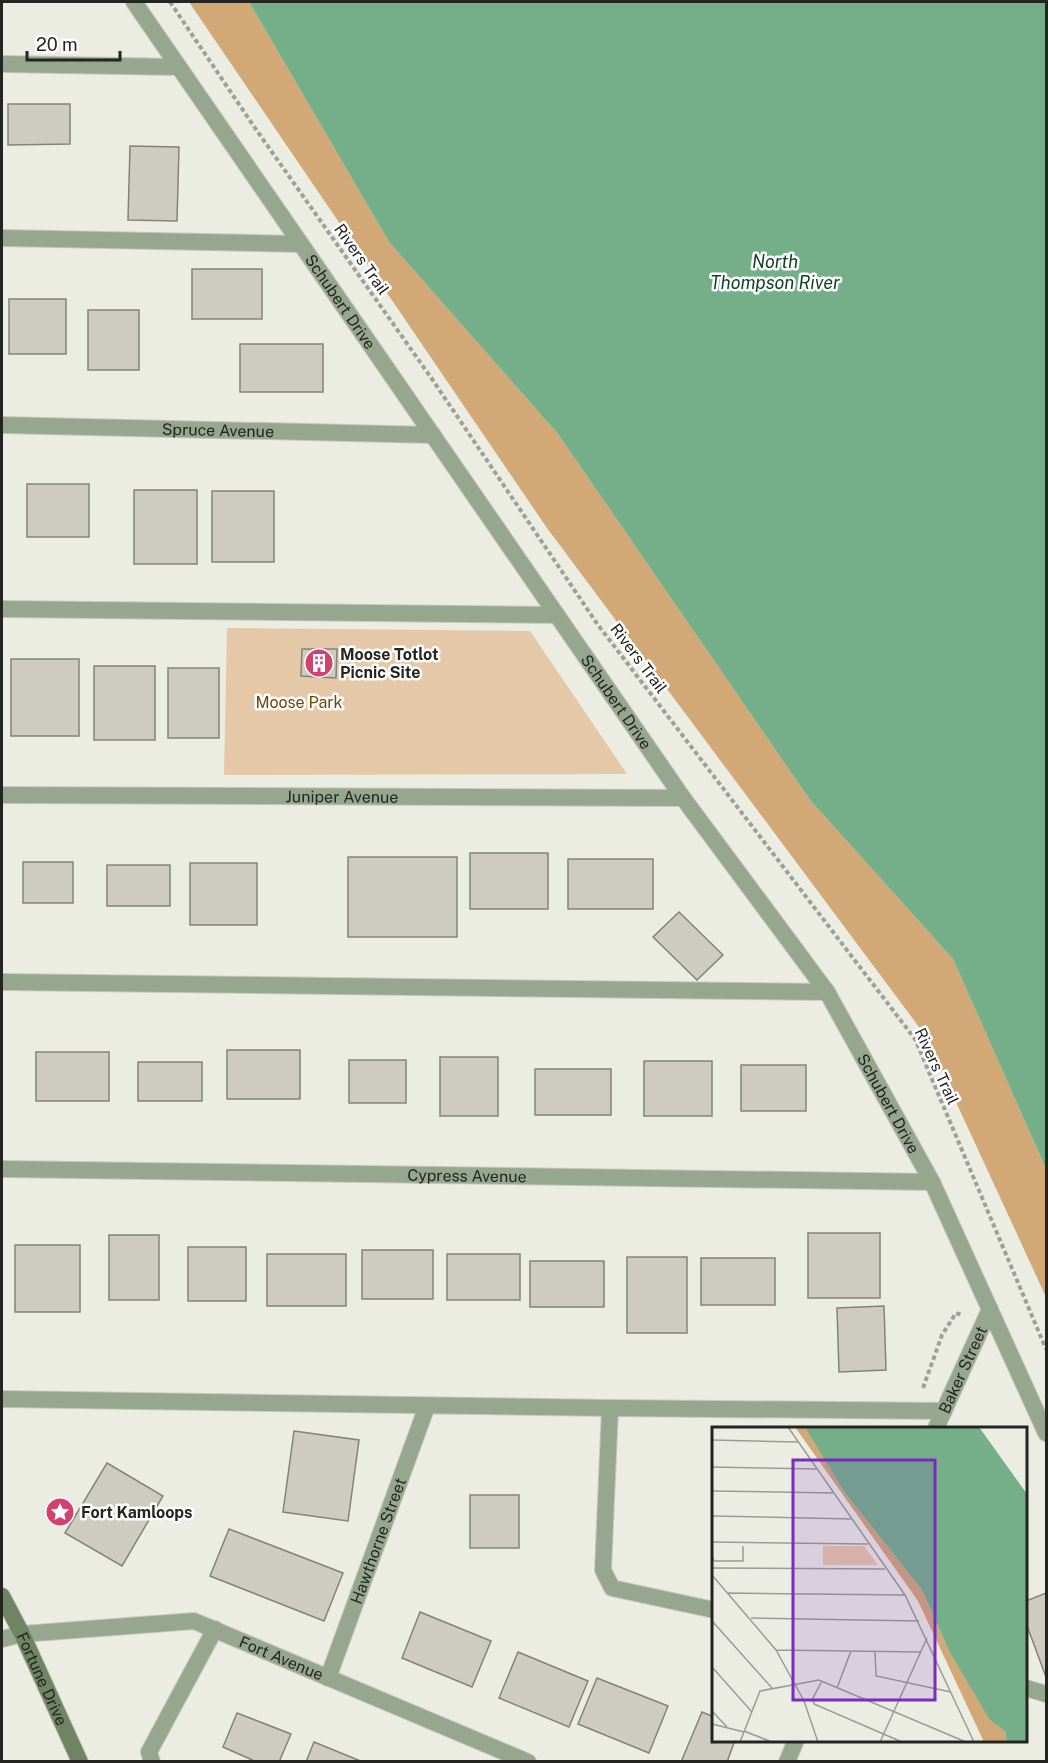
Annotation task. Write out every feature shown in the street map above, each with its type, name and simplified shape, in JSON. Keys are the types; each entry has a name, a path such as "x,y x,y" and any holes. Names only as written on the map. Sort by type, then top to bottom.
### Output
{"main road":[{"name":"Fortune Drive","path":"2,1596 22,1634 80,1761"}],"street":[{"name":"Schubert Drive","path":"134,2 683,798 827,992 932,1182 1047,1433"},
{"path":"2,64 178,67"},
{"path":"2,238 300,244"},
{"name":"Spruce Avenue","path":"2,424 433,435"},
{"path":"2,609 557,615"},
{"name":"Juniper Avenue","path":"2,795 683,798"},
{"path":"2,982 827,992"},
{"name":"Cypress Avenue","path":"2,1169 932,1182"},
{"name":"Baker Street","path":"936,1427 990,1309"},
{"path":"2,1399 944,1411"},
{"name":"Hawthorne Street","path":"328,1677 427,1406"},
{"path":"610,1408 603,1570 612,1588 712,1610"},
{"name":"Fort Avenue","path":"2,1639 22,1634 194,1621 528,1761"},
{"path":"152,1761 149,1752 215,1629"},
{"path":"1027,1688 1047,1694"},
{"path":"787,1761 795,1742"}],"path":[{"name":"Rivers Trail","path":"170,2 255,128 432,380 598,625 915,1039 1047,1349"},
{"path":"916,1411 942,1335 956,1313 972,1317"}],"green space":[{"name":"Moose Park","path":"227,628 530,631 627,774 224,775"}],"shaded area":[{"path":"189,2 249,2 389,242 558,434 810,800 953,959 1046,1169 1046,1297 925,1035 547,528"}],"water":[{"name":"North Thompson River","path":"249,2 1046,2 1046,1169 953,959 810,800 558,434 389,242"}],"building":[{"path":"8,104 70,104 70,144 8,145"},
{"path":"130,146 179,147 177,221 128,220"},
{"path":"192,269 262,269 262,319 192,319"},
{"path":"9,299 66,299 66,354 9,354"},
{"path":"88,310 139,310 139,370 88,370"},
{"path":"240,344 323,344 323,392 240,392"},
{"path":"27,484 89,484 89,537 27,537"},
{"path":"134,490 197,490 197,564 134,564"},
{"path":"212,491 274,491 274,562 212,562"},
{"name":"Moose Totlot Picnic Site","path":"302,649 337,649 336,678 301,676"},
{"path":"11,659 79,659 79,736 11,736"},
{"path":"94,666 155,666 155,740 94,740"},
{"path":"168,668 219,668 219,738 168,738"},
{"path":"470,853 548,853 548,909 470,909"},
{"path":"348,857 457,857 457,937 348,937"},
{"path":"568,859 653,859 653,909 568,909"},
{"path":"23,862 73,862 73,903 23,903"},
{"path":"190,863 257,863 257,925 190,925"},
{"path":"107,865 170,865 170,906 107,906"},
{"path":"679,912 723,955 697,980 653,937"},
{"path":"227,1050 300,1050 300,1099 227,1099"},
{"path":"36,1052 109,1052 109,1101 36,1101"},
{"path":"440,1057 498,1057 498,1116 440,1116"},
{"path":"349,1060 406,1060 406,1103 349,1103"},
{"path":"644,1061 712,1061 712,1116 644,1116"},
{"path":"138,1062 202,1062 202,1101 138,1101"},
{"path":"741,1065 806,1065 806,1111 741,1111"},
{"path":"535,1069 611,1069 611,1115 535,1115"},
{"path":"808,1233 880,1233 880,1298 808,1298"},
{"path":"109,1235 159,1235 159,1300 109,1300"},
{"path":"15,1245 80,1245 80,1312 15,1312"},
{"path":"188,1247 246,1247 246,1301 188,1301"},
{"path":"362,1250 433,1250 433,1299 362,1299"},
{"path":"267,1254 346,1254 346,1306 267,1306"},
{"path":"447,1254 520,1254 520,1300 447,1300"},
{"path":"627,1257 687,1257 687,1333 627,1333"},
{"path":"701,1258 775,1258 775,1305 701,1305"},
{"path":"530,1261 604,1261 604,1307 530,1307"},
{"path":"884,1306 886,1370 839,1372 837,1308"},
{"path":"294,1431 359,1440 348,1521 283,1512"},
{"path":"107,1463 163,1496 122,1566 65,1533"},
{"path":"470,1495 519,1495 519,1548 470,1548"},
{"path":"229,1529 343,1573 324,1621 210,1576"},
{"path":"1046,1593 1046,1677 1027,1626 1027,1601"},
{"path":"420,1612 491,1641 472,1687 402,1658"},
{"path":"518,1652 588,1681 569,1727 499,1698"},
{"path":"597,1678 668,1706 649,1753 578,1724"},
{"path":"702,1712 712,1716 712,1742 734,1742 727,1762 681,1762"},
{"path":"237,1713 291,1734 279,1762 257,1762 223,1747"},
{"path":"314,1742 363,1762 306,1762"}],"place":[{"name":"Moose Totlot Picnic Site","path":"319,663"},
{"name":"Fort Kamloops","path":"60,1512"}]}
